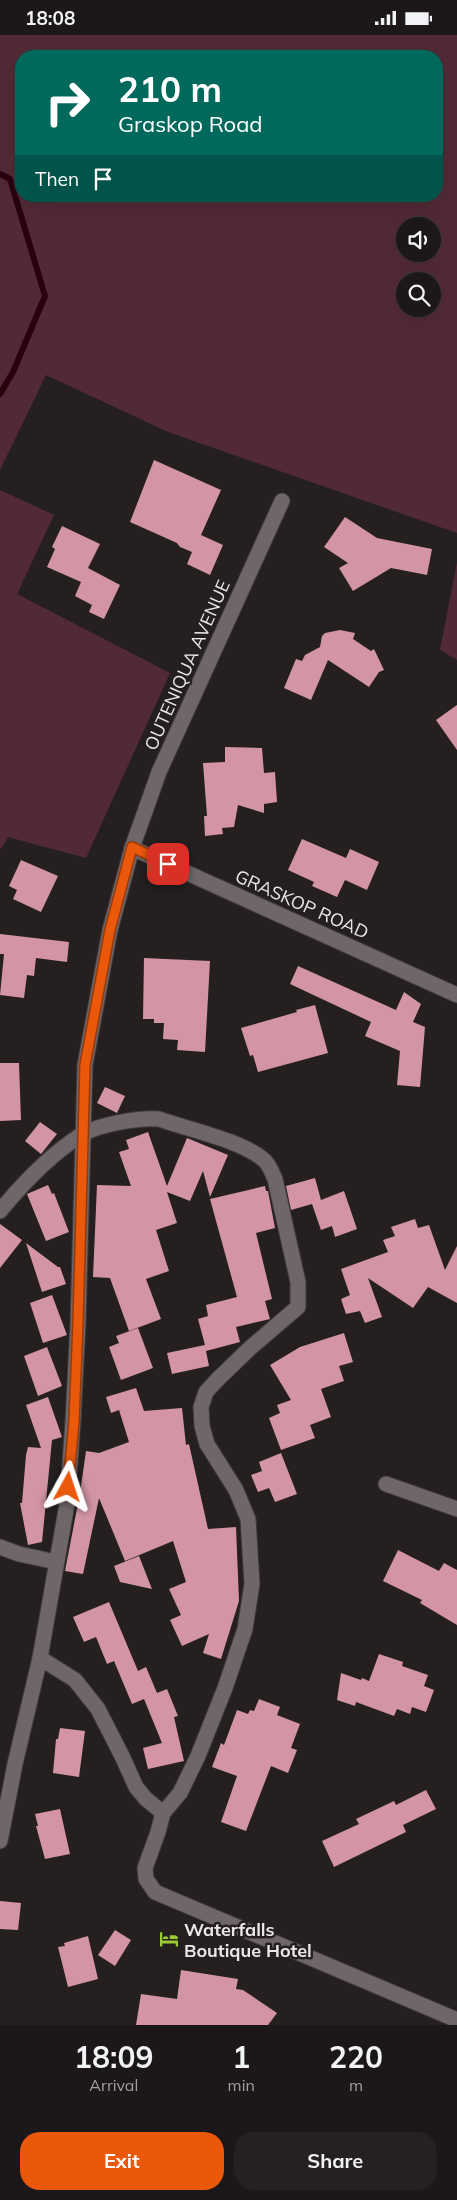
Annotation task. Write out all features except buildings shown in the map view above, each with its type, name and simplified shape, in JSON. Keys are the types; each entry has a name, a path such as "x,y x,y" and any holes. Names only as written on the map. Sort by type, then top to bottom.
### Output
{"street":[{"name":"OUTENIQUA AVENUE","path":"0,1841 15,1764 40,1658 66,1504 74,1421 85,1065 110,930 132,847 160,772 282,501"},
{"name":"GRASKOP ROAD","path":"132,847 457,995"},
{"path":"0,1211 21,1186 53,1156 82,1134 127,1120 159,1119 229,1142 266,1162 274,1179 298,1282 298,1307 249,1349 217,1380 206,1392 200,1407 206,1444 236,1490 248,1519 252,1584 245,1629 222,1697 198,1756 184,1785 163,1813 145,1868 146,1879 154,1892 457,2021"},
{"path":"386,1484 457,1509"},
{"path":"0,1547 56,1562"},
{"path":"40,1658 75,1680 98,1709 124,1758 136,1787 146,1799 163,1813"}],"shaded area":[{"path":"0,35 457,35 457,533 168,432 46,375 0,470"},
{"path":"0,490 54,515 17,594 170,673 86,858 8,837 0,850"},
{"path":"457,562 457,660 440,650"}],"waterway":[{"path":"0,174 10,179 15,196"},
{"path":"0,394 13,372 45,296 17,202"}],"place":[{"name":"Waterfalls Boutique Hotel","path":"169,1939"}],"route":[{"path":"68,1487 74,1421 78,1323 85,1065 110,930 132,847 168,864"}]}
